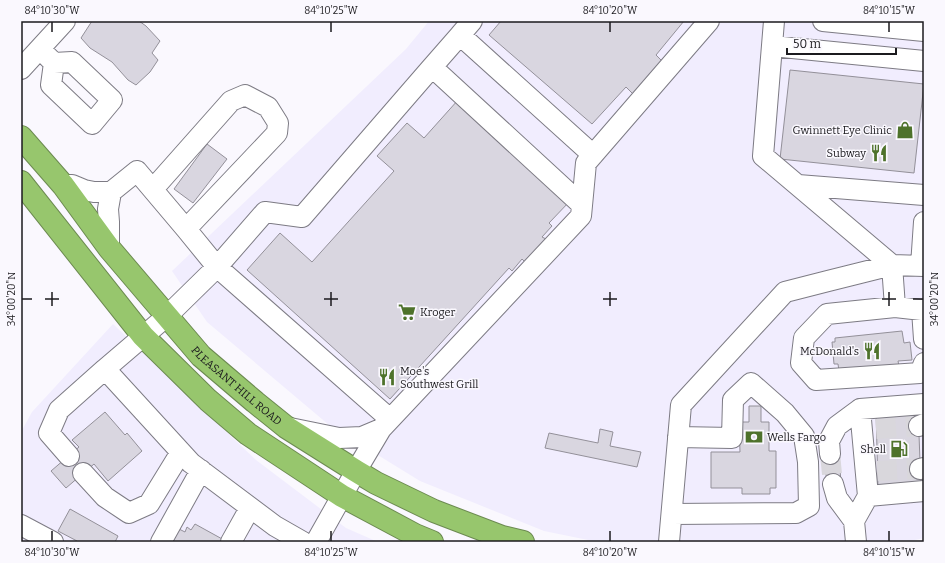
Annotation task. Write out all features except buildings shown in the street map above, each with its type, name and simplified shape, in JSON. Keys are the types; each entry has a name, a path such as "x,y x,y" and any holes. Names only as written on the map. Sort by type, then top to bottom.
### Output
{"highway":[{"name":"PLEASANT HILL ROAD","path":"21,137 63,185 109,248 201,356 255,402 286,427 376,483 434,511 502,537 523,542"},
{"path":"21,182 143,336 208,400 248,434 342,496 415,535 432,542"}],"street":[{"path":"316,542 356,471 386,424 581,216 586,163 709,21"},
{"path":"774,21 763,156 892,265 895,307"},
{"path":"823,21 854,22 924,31"},
{"path":"21,69 40,49 54,25"},
{"path":"69,456 49,433 59,410 167,316 217,267 265,212 302,217 466,28 593,155"},
{"path":"772,46 924,61"},
{"path":"40,49 54,63"},
{"path":"432,67 582,205"},
{"path":"153,189 231,101 245,95 268,107 278,123 277,133 186,229"},
{"path":"63,185 72,185 94,192 111,192 137,171 217,267 386,424"},
{"path":"798,185 924,195"},
{"path":"109,248 108,209 111,192"},
{"path":"669,542 681,405 785,292 892,265 922,266 924,222"},
{"path":"924,339 922,310 895,307 826,314 804,338 801,363 816,380 920,373 924,363"},
{"path":"105,369 191,463 250,508 270,534 303,542"},
{"path":"672,514 796,513 809,506 808,462 804,436 785,413 751,383 733,400 732,438 678,437"},
{"path":"830,454 829,441 837,426 860,409 924,404"},
{"path":"854,521 868,496 872,471 869,429 860,409"},
{"path":"286,427 339,438 362,437 386,424"},
{"path":"83,473 105,497 129,513 149,504 181,452"},
{"path":"161,542 201,470"},
{"path":"833,484 837,498 854,521 856,542"},
{"path":"868,496 924,491"},
{"path":"231,542 250,508"},
{"path":"21,525 53,542"}],"shaded area":[{"path":"429,21 924,21 924,538 906,542 598,542 544,531 420,481 329,425 207,322 172,271 406,49"},
{"path":"113,324 256,460 346,528 378,542 21,542 21,432 32,412"}],"tunnel":[{"path":"876,429 919,426"},
{"path":"830,454 833,484"},
{"path":"877,471 920,469"}],"place":[{"name":"Gwinnett Eye Clinic","path":"905,130"},
{"name":"Subway","path":"879,153"},
{"name":"Kroger","path":"407,312"},
{"name":"McDonald's","path":"872,351"},
{"name":"Moe's Southwest Grill","path":"387,377"},
{"name":"Wells Fargo","path":"754,437"},
{"name":"Shell","path":"899,449"}]}
